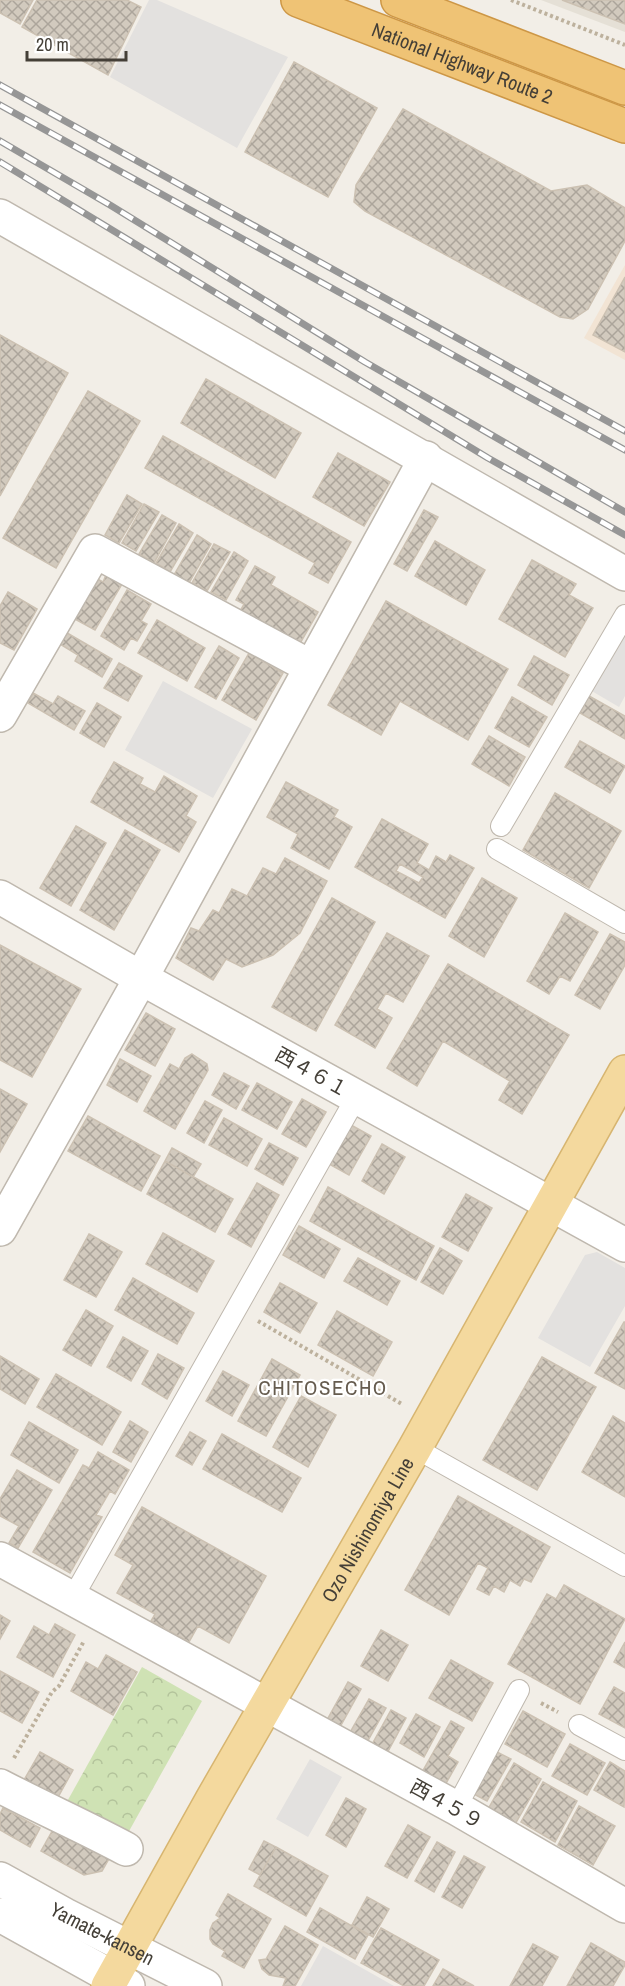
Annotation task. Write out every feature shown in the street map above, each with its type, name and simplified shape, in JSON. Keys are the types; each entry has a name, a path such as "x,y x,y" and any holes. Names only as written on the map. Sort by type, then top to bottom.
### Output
{"highway":[{"name":"National Highway Route 2","path":"298,0 625,126"},
{"name":"National Highway Route 2","path":"398,0 625,88"}],"main road":[{"name":"Ozo Nishinomiya Line","path":"116,1983 129,1947 422,1434 625,1072"}],"street":[{"path":"0,216 625,574"},
{"path":"0,1229 141,978 426,458"},
{"path":"0,715 95,551 311,667"},
{"name":"西４６１","path":"0,897 141,978 625,1245"},
{"name":"西４５９","path":"0,1559 456,1808 625,1906"},
{"path":"6,1774 48,1812 75,1822 126,1849"},
{"name":"Yamate-kansen","path":"0,1878 205,1986"},
{"name":"Yamate-kansen","path":"0,1915 116,1983"}],"lane":[{"path":"501,826 625,615"},
{"path":"497,849 625,923"},
{"path":"86,1606 237,1309 357,1096"},
{"path":"422,1434 625,1566"},
{"path":"456,1808 519,1690"},
{"path":"579,1725 625,1750"}],"path":[{"path":"511,0 625,45"},
{"path":"237,1309 422,1434"},
{"path":"6,1774 52,1692 59,1686 86,1606"},
{"path":"519,1690 579,1725"}],"shaded area":[{"path":"149,0 157,0 288,57 237,148 110,77"},
{"path":"541,0 625,0 625,32"},
{"path":"625,265 625,360 584,338"},
{"path":"625,626 625,696 619,707 590,690"},
{"path":"163,681 252,729 213,798 125,750"},
{"path":"597,1252 625,1268 625,1306 590,1367 538,1338 585,1255"},
{"path":"310,1759 342,1777 308,1837 276,1819"},
{"path":"323,1946 394,1986 301,1986"}],"green space":[{"path":"142,1667 202,1701 124,1840 64,1807"}],"building":[{"path":"0,0 33,0 20,24 0,13"},
{"path":"37,0 127,0 141,7 108,75 22,27"},
{"path":"562,0 625,0 625,24"},
{"path":"294,62 377,108 328,197 245,152"},
{"path":"403,109 551,191 587,185 625,208 625,241 588,309 573,319 560,317 365,211 354,202 356,185"},
{"path":"625,277 625,352 593,335"},
{"path":"0,335 68,373 0,496"},
{"path":"206,379 301,433 275,478 181,423"},
{"path":"88,391 140,421 56,568 3,538"},
{"path":"163,436 351,542 328,583 309,573 315,563 145,468"},
{"path":"338,453 390,482 364,526 313,497"},
{"path":"127,495 142,504 119,543 105,535"},
{"path":"144,504 159,512 136,551 122,543"},
{"path":"424,510 438,517 407,571 394,564"},
{"path":"162,515 176,523 154,563 139,554"},
{"path":"179,524 193,533 170,572 156,563"},
{"path":"197,535 211,544 189,583 174,575"},
{"path":"435,541 485,570 466,605 415,576"},
{"path":"214,544 230,552 207,591 192,583"},
{"path":"234,552 248,561 226,600 211,592"},
{"path":"532,560 576,584 569,595 593,608 565,657 499,619"},
{"path":"255,566 275,577 271,585 318,612 298,647 239,613 244,604 236,600"},
{"path":"106,575 122,584 95,630 71,617 94,577 103,582"},
{"path":"127,590 151,604 141,621 147,624 137,641 131,638 124,650 101,636"},
{"path":"8,592 37,609 14,650 0,643 0,606"},
{"path":"386,601 508,669 468,740 400,701 381,735 328,705"},
{"path":"157,620 205,648 187,681 138,653"},
{"path":"62,630 112,659 102,677 75,661 78,655 55,641"},
{"path":"219,646 239,658 216,699 195,687"},
{"path":"249,653 283,673 256,720 222,700"},
{"path":"534,656 569,675 552,705 518,685"},
{"path":"119,663 142,676 128,701 104,688"},
{"path":"33,693 53,704 58,696 85,711 74,730 28,703"},
{"path":"589,696 625,716 625,739 580,713"},
{"path":"512,697 547,717 529,747 495,728"},
{"path":"97,703 121,717 104,747 80,733"},
{"path":"489,736 525,757 509,786 472,764"},
{"path":"580,741 625,766 610,793 565,767"},
{"path":"114,762 143,778 140,784 155,792 164,776 197,796 186,816 196,822 179,852 91,802"},
{"path":"286,782 338,810 334,817 352,827 329,869 291,848 298,834 267,817"},
{"path":"555,793 621,831 589,888 523,850"},
{"path":"382,819 428,844 417,863 429,870 436,856 446,862 450,855 474,868 445,918 355,867","holes":["400,864 423,877 419,883 396,871"]},
{"path":"76,826 106,843 71,906 40,888"},
{"path":"125,830 160,850 114,930 80,910"},
{"path":"285,858 327,881 300,933 273,955 242,967 226,959 213,980 176,958 191,928 199,931 213,910 219,913 232,889 247,896 263,868 276,874"},
{"path":"482,878 517,898 484,957 449,936"},
{"path":"332,898 375,922 316,1031 272,1007"},
{"path":"565,913 598,932 570,981 560,976 549,994 527,981"},
{"path":"387,933 429,956 403,1002 386,993 377,1009 392,1018 375,1048 335,1025"},
{"path":"610,934 625,942 625,965 600,1009 575,995"},
{"path":"0,945 81,989 32,1077 0,1060"},
{"path":"448,964 569,1035 522,1114 499,1100 510,1081 443,1041 417,1086 387,1068"},
{"path":"146,1013 175,1029 155,1066 125,1050"},
{"path":"192,1054 207,1064 208,1070 175,1129 144,1111 170,1064 179,1069 185,1058"},
{"path":"120,1059 151,1076 137,1102 107,1085"},
{"path":"224,1073 249,1086 236,1109 212,1095"},
{"path":"257,1083 292,1102 277,1129 242,1110"},
{"path":"0,1089 27,1104 0,1152"},
{"path":"302,1099 326,1112 306,1147 282,1134"},
{"path":"205,1101 222,1110 204,1143 187,1133"},
{"path":"88,1116 160,1156 141,1191 68,1151"},
{"path":"224,1118 262,1139 247,1166 209,1145"},
{"path":"351,1125 371,1136 349,1175 329,1164"},
{"path":"269,1143 298,1158 283,1185 255,1169"},
{"path":"382,1144 405,1157 384,1194 362,1181"},
{"path":"172,1148 201,1164 193,1177 165,1161"},
{"path":"165,1161 233,1199 215,1232 147,1194"},
{"path":"257,1183 279,1195 251,1247 228,1234"},
{"path":"328,1187 434,1246 416,1280 310,1221"},
{"path":"466,1194 492,1208 468,1251 442,1237"},
{"path":"299,1226 340,1249 324,1278 283,1255"},
{"path":"163,1233 214,1261 197,1292 146,1264"},
{"path":"89,1234 122,1252 96,1297 64,1280"},
{"path":"440,1248 462,1261 443,1294 421,1282"},
{"path":"358,1258 400,1281 387,1305 344,1281"},
{"path":"133,1278 194,1313 177,1344 115,1310"},
{"path":"280,1283 317,1303 300,1333 264,1312"},
{"path":"86,1310 113,1326 91,1366 63,1350"},
{"path":"337,1311 392,1342 373,1376 318,1345"},
{"path":"625,1322 625,1389 595,1373"},
{"path":"123,1337 148,1351 131,1381 107,1367"},
{"path":"158,1354 184,1368 167,1399 142,1384"},
{"path":"0,1356 39,1379 25,1404 0,1389"},
{"path":"542,1357 596,1387 537,1490 483,1460"},
{"path":"272,1359 300,1375 266,1436 238,1421"},
{"path":"223,1371 249,1385 232,1416 206,1401"},
{"path":"56,1374 121,1412 102,1445 37,1407"},
{"path":"301,1396 336,1415 308,1467 273,1447"},
{"path":"613,1416 625,1423 625,1497 582,1472"},
{"path":"130,1421 148,1432 131,1462 113,1452"},
{"path":"29,1422 78,1450 59,1483 11,1455"},
{"path":"190,1432 206,1441 192,1465 176,1456"},
{"path":"222,1434 301,1478 282,1512 203,1469"},
{"path":"98,1452 129,1470 115,1494 110,1491 96,1515 102,1517 70,1573 33,1552 83,1465 89,1468"},
{"path":"17,1470 52,1490 18,1548 9,1543 19,1526 0,1516 0,1499"},
{"path":"458,1496 550,1547 531,1582 524,1579 520,1586 510,1580 504,1592 494,1586 489,1595 477,1589 488,1568 478,1563 449,1615 405,1590"},
{"path":"142,1507 266,1576 229,1643 198,1626 189,1642 151,1621 155,1614 117,1593 133,1565 115,1555"},
{"path":"564,1585 625,1619 580,1704 508,1664 547,1594 556,1599"},
{"path":"0,1615 10,1621 0,1639"},
{"path":"55,1624 75,1635 53,1677 17,1657 34,1626 49,1635"},
{"path":"381,1630 408,1645 388,1681 361,1666"},
{"path":"625,1642 625,1668 614,1662"},
{"path":"106,1655 137,1672 113,1715 71,1691 86,1662 98,1669"},
{"path":"451,1660 493,1683 472,1721 429,1698"},
{"path":"0,1671 39,1692 22,1723 0,1711"},
{"path":"348,1682 361,1689 340,1727 327,1720"},
{"path":"614,1687 625,1693 625,1728 599,1714"},
{"path":"369,1699 386,1708 365,1746 348,1736"},
{"path":"391,1710 406,1718 385,1757 370,1748"},
{"path":"523,1711 565,1734 547,1767 505,1744"},
{"path":"416,1714 440,1727 424,1757 400,1743"},
{"path":"451,1721 464,1728 448,1756 458,1762 444,1787 421,1774"},
{"path":"570,1744 605,1763 587,1795 552,1776"},
{"path":"491,1749 511,1759 487,1801 468,1791"},
{"path":"40,1752 73,1770 57,1799 24,1780"},
{"path":"610,1762 625,1771 624,1807 594,1790"},
{"path":"514,1763 541,1779 514,1826 487,1811"},
{"path":"543,1782 577,1801 555,1842 521,1822"},
{"path":"346,1798 366,1809 346,1847 326,1835"},
{"path":"579,1806 615,1826 593,1865 558,1845"},
{"path":"3,1808 40,1828 30,1847 0,1830 0,1814"},
{"path":"408,1825 430,1837 407,1878 385,1866"},
{"path":"55,1826 110,1857 102,1871 84,1875 41,1851"},
{"path":"264,1841 276,1847 260,1875 249,1869"},
{"path":"437,1842 455,1852 434,1892 415,1881"},
{"path":"276,1847 328,1876 306,1916 254,1886"},
{"path":"464,1856 485,1867 462,1908 442,1897"},
{"path":"228,1894 271,1919 244,1968 222,1956 225,1951 213,1944 210,1939 213,1923 220,1918 216,1915"},
{"path":"367,1897 389,1909 373,1937 352,1925"},
{"path":"320,1908 368,1935 355,1959 307,1932"},
{"path":"285,1926 318,1945 295,1986 283,1986 286,1978 269,1975 262,1969 259,1960 266,1959"},
{"path":"381,1928 439,1960 424,1986 404,1986 361,1963"},
{"path":"591,1943 625,1962 625,1965 613,1986 567,1986"},
{"path":"533,1944 558,1957 542,1986 510,1986"},
{"path":"443,1969 474,1986 433,1986"}],"railway":[{"path":"0,85 625,431"},
{"path":"0,105 625,450"},
{"path":"0,141 110,205 365,362 625,512"},
{"path":"0,162 488,458 625,535"}],"district":[{"name":"CHITOSECHO","path":"323,1388"}]}
